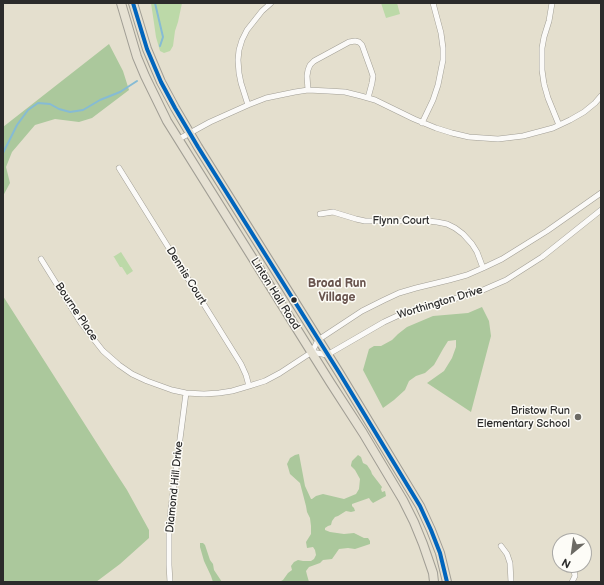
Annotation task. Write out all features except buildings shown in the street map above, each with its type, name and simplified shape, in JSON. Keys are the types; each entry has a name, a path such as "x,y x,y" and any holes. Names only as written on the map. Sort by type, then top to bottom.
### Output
{"main road":[{"name":"Linton Hall Road","path":"121,3 135,50 145,76 167,121 363,433 408,510 423,544 433,573 434,582"},
{"name":"Linton Hall Road","path":"133,3 147,49 161,82 190,133 420,506 440,553 446,582"}],"street":[{"path":"248,105 239,73 239,50 247,30 262,11 271,3"},
{"path":"422,123 433,100 438,85 443,60 441,33 433,3"},
{"path":"552,3 542,48 542,70 548,98 559,125"},
{"path":"308,90 307,76 310,65 314,61 349,42 355,41 362,45 373,76 368,98"},
{"path":"179,138 248,105 279,94 308,90 345,92 368,98 395,109 422,123 452,134 485,138 523,136 559,125 584,112 601,96"},
{"name":"Dennis Court","path":"119,168 241,364 250,386"},
{"name":"Worthington Drive","path":"318,340 362,311 399,293 467,275 502,260 601,194"},
{"name":"Worthington Drive","path":"327,354 396,316 473,294 506,280 542,257 601,210"},
{"name":"Flynn Court","path":"320,214 333,212 356,220 365,221 428,221 446,224 463,234 472,244 477,252 483,268"},
{"name":"Bourne Place","path":"41,259 81,323 108,355 126,369 147,381 172,390 204,394 232,391 250,386 280,373 312,352"},
{"path":"318,340 312,352 327,354"},
{"name":"Diamond Hill Drive","path":"170,582 169,534 171,508 186,392"},
{"path":"501,546 507,554 510,563 511,582"}],"green space":[{"path":"151,3 182,3 173,46 170,51 164,53 160,51 156,37"},
{"path":"381,3 397,3 400,14 386,18"},
{"path":"109,44 123,71 129,90 92,118 79,122 55,119 35,125 12,152 6,167 10,183 3,196 3,127"},
{"path":"121,252 133,271 127,275 113,257"},
{"path":"3,296 127,490 149,530 149,538 120,564 96,582 3,582"},
{"path":"482,307 489,321 491,336 471,412 427,383 444,371 452,358 456,347 456,340 448,341 434,365 425,373 416,376 409,381 405,390 383,408 363,370 369,349 374,346 381,346 392,340 407,327 433,316 468,313"},
{"path":"299,454 305,486 311,499 323,494 344,499 356,494 359,489 360,479 351,465 352,461 358,455 382,487 382,492 385,491 386,496 373,503 369,498 352,504 355,511 346,511 335,517 331,525 325,528 325,530 330,532 344,534 354,533 364,538 368,538 370,544 355,549 339,549 332,559 323,560 320,563 309,567 306,571 309,582 279,582 283,580 292,570 291,566 294,562 298,560 311,561 316,555 313,547 307,548 306,542 311,534 311,526 300,483 290,474 287,464 290,458"},
{"path":"200,543 205,545 214,570 222,582 213,582 204,561"}],"waterway":[{"path":"155,3 163,37 160,46"},
{"path":"3,153 17,125 28,110 38,103 50,104 59,109 70,112 83,110 100,100 120,92 137,81"}],"transit line":[{"path":"133,3 147,49 161,82 175,108 420,506 440,553 447,582"}],"place":[{"name":"Bristow Run Elementary School","path":"578,417"}],"district":[{"name":"Broad Run Village","path":"337,291"}]}
